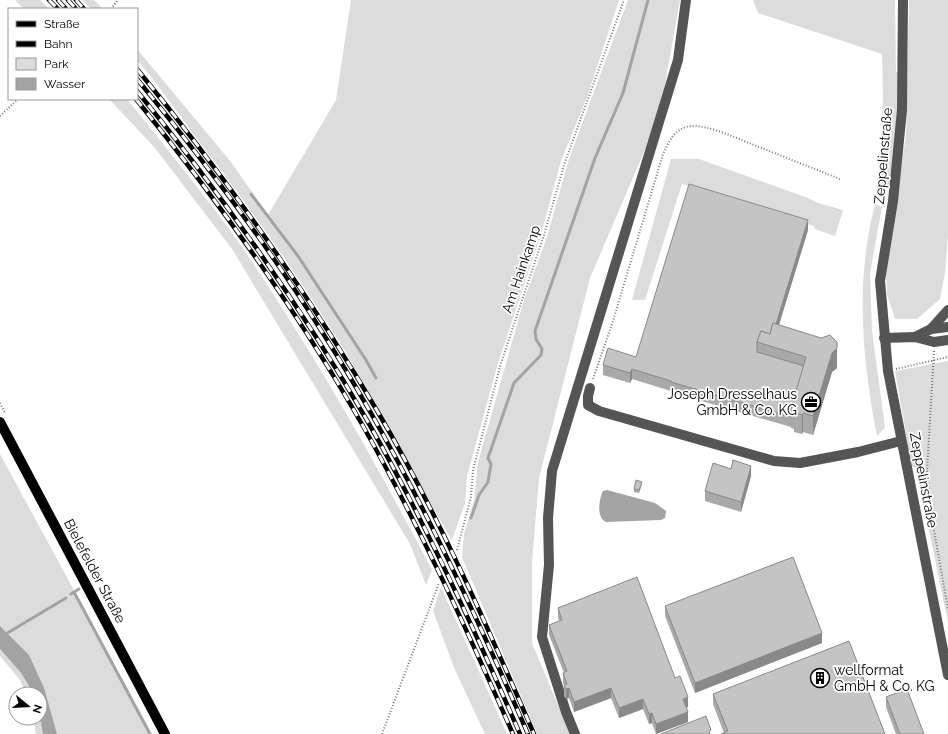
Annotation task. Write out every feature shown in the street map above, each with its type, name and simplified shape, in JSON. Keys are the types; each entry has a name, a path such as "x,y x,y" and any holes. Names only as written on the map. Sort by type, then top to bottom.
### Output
{"main road":[{"name":"Bielefelder Straße","path":"0,422 165,734"}],"street":[{"path":"575,734 566,712 542,637 549,565 548,518 552,471 678,60 686,0"},
{"name":"Zeppelinstraße","path":"903,0 902,110 893,201 880,281 888,370 948,674"},
{"path":"931,329 948,310"},
{"path":"914,337 931,329 948,327"},
{"path":"884,338 914,337 934,342 948,340"},
{"path":"590,388 588,405 599,411 774,461 800,463 858,452 901,441"}],"path":[{"path":"112,8 118,0"},
{"name":"Am Hainkamp","path":"457,550 471,497 473,470 501,363 544,235 565,162 624,0"},
{"path":"0,116 17,100"},
{"path":"590,388 613,321 662,154 670,138 679,130 691,126 703,128 729,136 840,179"},
{"path":"888,370 948,357"},
{"path":"933,360 927,472 933,525 948,609"},
{"path":"382,734 439,583"}],"green space":[{"path":"15,0 40,0 48,8 23,8"},
{"path":"83,0 94,0 102,8 90,8"},
{"path":"351,0 619,0 587,97 561,161 541,234 498,363 467,476 465,503 452,540 340,343 270,237 160,88 138,61 138,50 231,162 268,215 336,100"},
{"path":"628,0 680,0 665,84 647,145 590,278 539,478 532,562 532,643 570,734 537,734 462,557 464,534 474,500 478,462 524,300 547,237 568,162"},
{"path":"753,0 895,0 896,72 899,72 898,104 889,188 879,189 883,96 882,54 758,13"},
{"path":"909,0 948,0 948,235 945,273 940,299 917,319 895,319 887,294 886,266 906,135"},
{"path":"110,100 128,100 214,209 268,286 318,365 410,528 432,570 426,585 410,544 232,249 155,148"},
{"path":"671,159 699,159 808,198 818,203 843,210 835,236 815,229 814,226 682,184 645,300 632,300"},
{"path":"875,204 882,207 870,273 872,331 885,428 877,436 868,378 863,320 865,262"},
{"path":"948,361 948,623 916,467 912,467 895,371"},
{"path":"0,454 152,734 57,734 48,709 48,686 40,686 29,655 0,626"},
{"path":"441,587 507,734 485,734 455,670 433,611"},
{"path":"0,649 21,673 29,686 23,686 20,680 0,656"},
{"path":"34,726 42,726 43,734 36,734"}],"water":[{"path":"607,490 655,503 666,511 665,518 661,520 606,522 601,517 599,508 603,491"},
{"path":"0,626 29,655 43,686 29,686 21,673 0,649"},
{"path":"48,702 57,734 43,734 42,726 48,726"}],"building":[{"path":"689,184 808,220 776,324 773,323 770,334 761,331 757,342 757,352 804,366 791,409 791,417 632,369 630,373 603,365 608,348 636,357"},
{"path":"773,323 821,338 830,335 837,342 837,348 832,353 813,416 803,413 802,415 791,409 806,357 757,342 761,331 770,334"},
{"path":"733,460 751,466 741,502 705,491 713,463 731,469"},
{"path":"636,480 642,482 639,490 634,489"},
{"path":"793,557 822,633 695,683 665,606"},
{"path":"637,577 675,678 680,676 688,697 683,699 688,712 656,724 652,713 649,714 643,699 619,708 611,688 574,702 569,688 566,689 564,686 567,684 563,673 567,671 549,625 562,620 558,608"},
{"name":"wellformat GmbH & Co. KG","path":"849,641 885,734 721,734 728,731 713,694"},
{"name":"wellformat GmbH & Co. KG","path":"907,689 924,734 900,734 886,697"},
{"path":"706,716 711,730 709,731 710,734 661,734"}],"waterway":[{"path":"471,518 479,495 488,482 491,464 488,458 514,383 541,355 542,349 536,339 535,331 595,158 623,93 648,0"},
{"path":"251,194 298,256 366,360 376,378"},
{"path":"71,594 79,589"},
{"path":"74,592 150,734"},
{"path":"4,635 66,598"}],"railway":[{"path":"49,0 57,8"},
{"path":"58,0 65,8"},
{"path":"68,0 75,8"},
{"path":"76,0 83,8"},
{"path":"138,70 203,152 265,237 295,280 352,368 401,453 442,532 480,612 534,734"},
{"path":"138,80 209,169 254,231 298,295 349,375 405,475 457,577 528,734"},
{"path":"138,92 169,130 230,211 287,293 342,378 389,460 429,537 485,655 520,734"},
{"path":"137,100 227,217 284,299 338,383 404,501 460,617 513,734"}],"place":[{"name":"Joseph Dresselhaus GmbH & Co. KG","path":"811,402"},
{"name":"wellformat GmbH & Co. KG","path":"820,678"}]}
